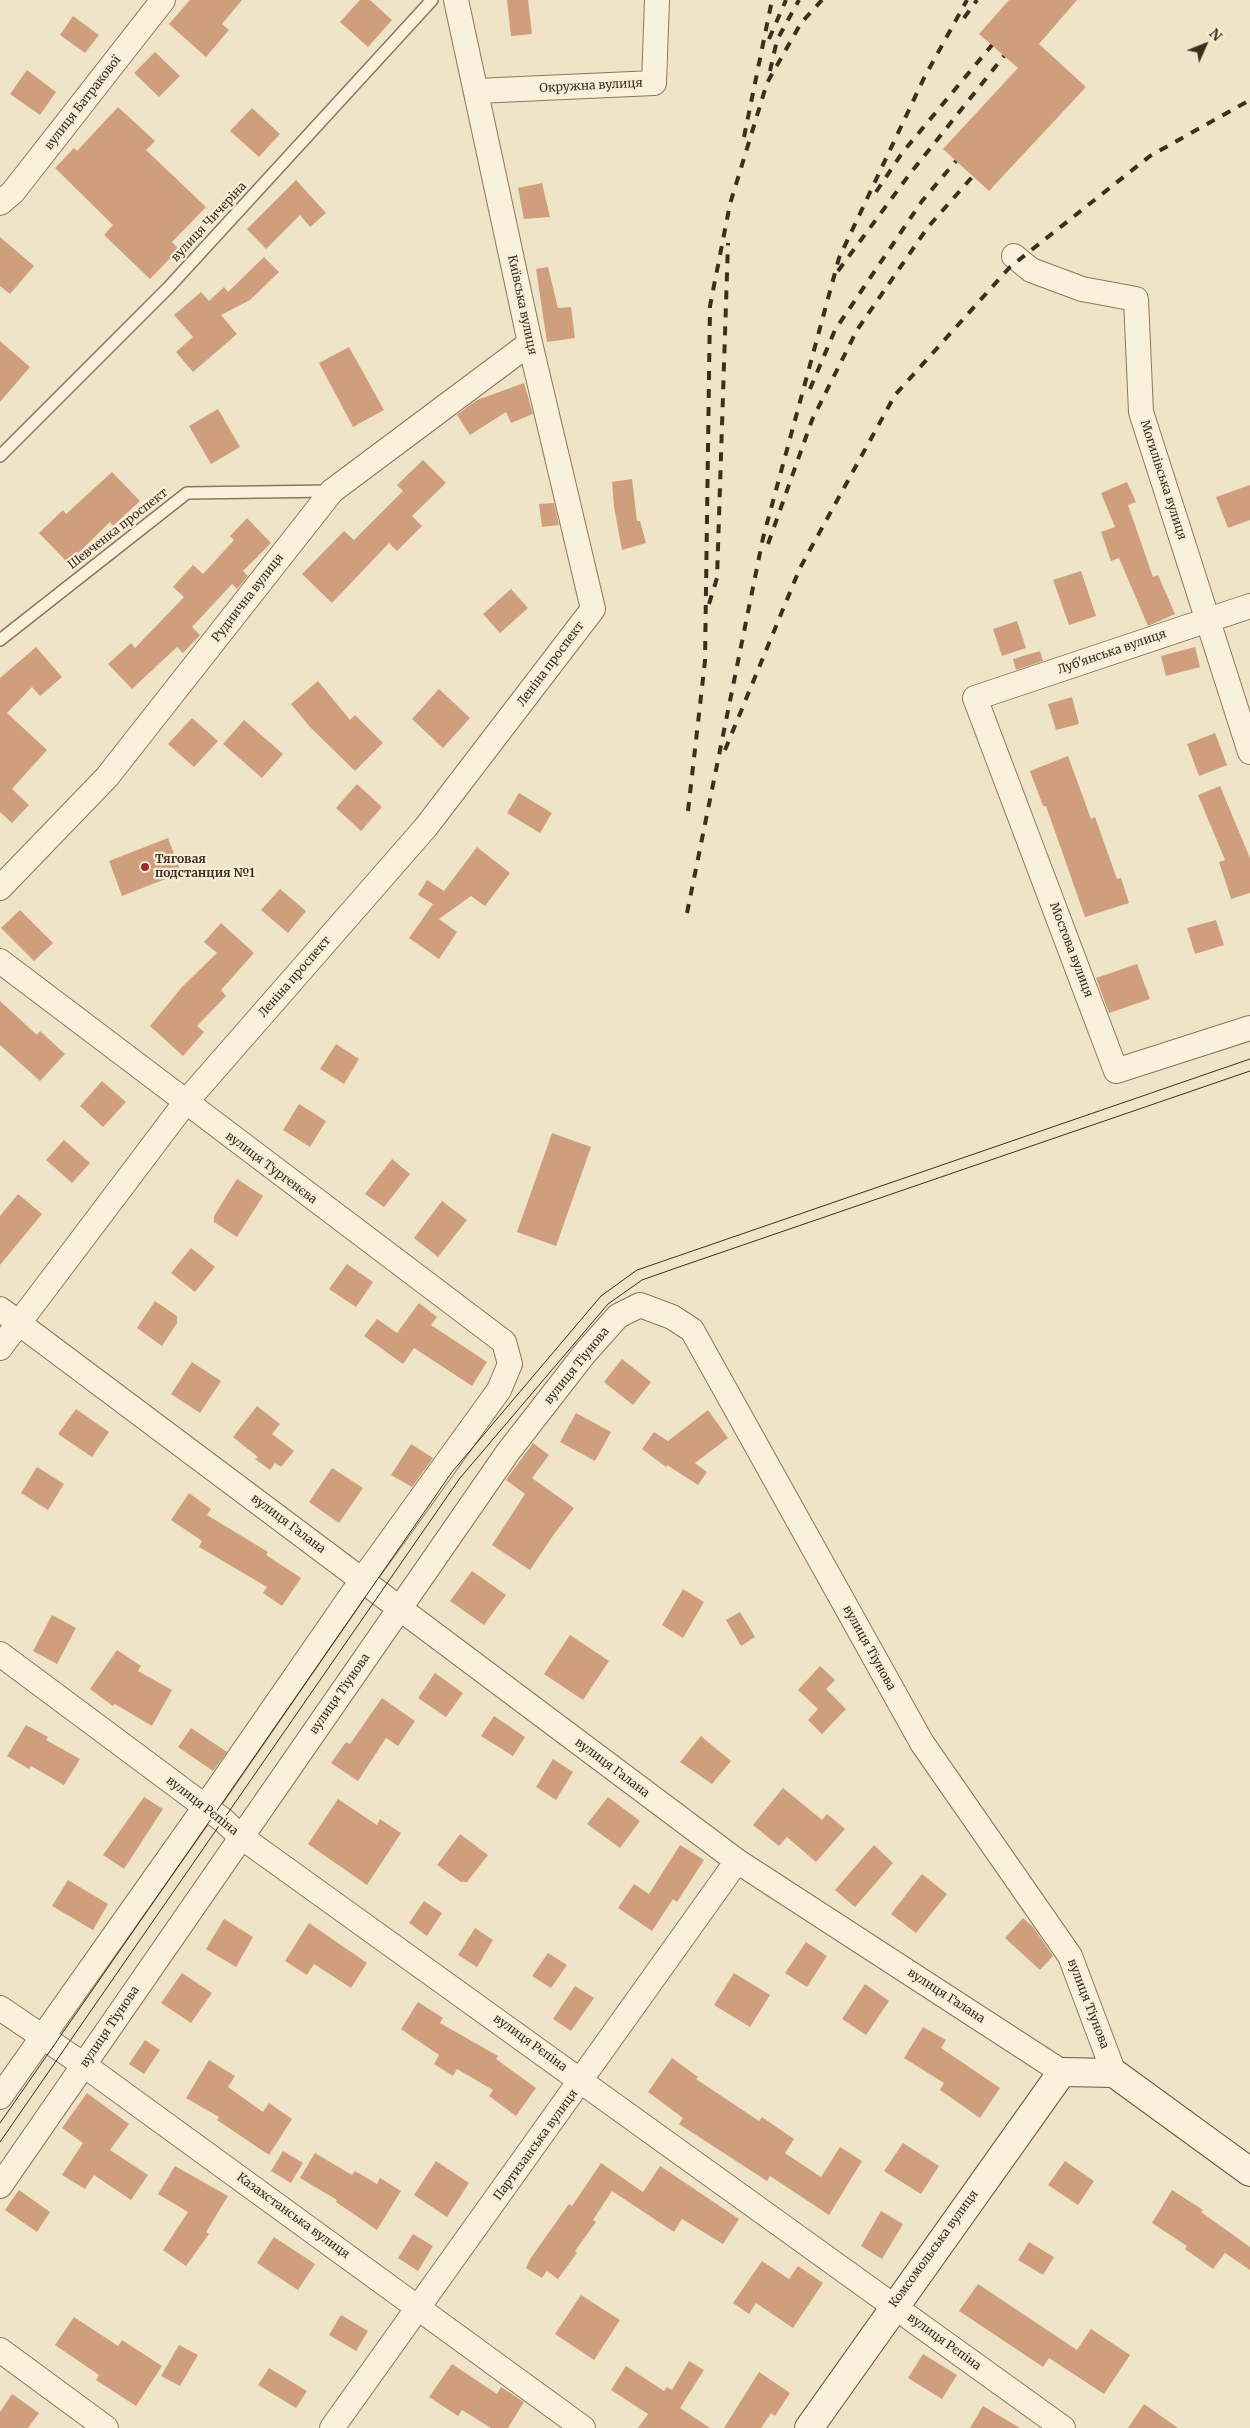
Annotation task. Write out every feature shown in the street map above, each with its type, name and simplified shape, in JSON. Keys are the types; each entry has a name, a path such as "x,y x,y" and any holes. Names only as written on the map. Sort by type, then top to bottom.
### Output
{"street":[{"name":"вулиця Батракової","path":"4,193 164,0"},
{"name":"Київська вулиця","path":"456,0 530,343 593,609"},
{"name":"Окружна вулиця","path":"476,91 654,83 657,0"},
{"name":"Могилівська вулиця","path":"1014,256 1031,270 1082,289 1136,299 1141,412 1250,752"},
{"name":"Руднична вулиця","path":"0,888 107,777 332,491 530,343"},
{"name":"Луб'янська вулиця","path":"975,698 1250,606"},
{"name":"Леніна проспект","path":"0,1348 9,1316 185,1104 426,827 593,609"},
{"name":"Мостова вулиця","path":"975,698 1116,1071 1250,1028"},
{"name":"вулиця Тургенєва","path":"0,961 185,1104 504,1342 510,1364 499,1390 362,1580"},
{"name":"вулиця Тіунова","path":"0,2186 240,1836 508,1452 585,1353 618,1316 640,1305 672,1317 692,1330 922,1743 1070,1956 1114,2073"},
{"name":"вулиця Галана","path":"9,1316 362,1580 399,1610 738,1861 1062,2072"},
{"path":"0,2097 205,1807 362,1580"},
{"name":"вулиця Рєпіна","path":"0,1654 205,1807 240,1836 583,2080 1063,2428"},
{"name":"Партизанська вулиця","path":"332,2428 738,1861"},
{"name":"Казахстанська вулиця","path":"0,2008 84,2065 583,2428"},
{"path":"1062,2072 1114,2073 1250,2172"},
{"name":"Комсомольська вулиця","path":"809,2428 1062,2072"},
{"path":"0,2350 106,2428"}],"lane":[{"name":"вулиця Чичеріна","path":"0,456 169,287 432,0"},
{"name":"Шевченка проспект","path":"0,640 187,493 332,491"}],"building":[{"path":"190,0 242,0 222,24 229,30 206,57 169,24"},
{"path":"360,0 370,0 392,20 368,47 340,22"},
{"path":"507,0 528,0 532,34 511,36"},
{"path":"1009,0 1077,0 1039,44 1086,87 989,191 943,149 1018,68 979,34"},
{"path":"73,16 99,35 85,53 60,35"},
{"path":"155,52 180,76 159,97 134,73"},
{"path":"27,70 56,92 40,115 10,94"},
{"path":"118,107 155,141 146,150 206,207 172,242 179,249 150,279 104,235 113,225 55,168 74,148 77,151"},
{"path":"252,108 280,134 259,157 230,131"},
{"path":"296,180 326,213 310,227 300,215 266,249 247,229"},
{"path":"542,183 550,217 524,219 518,188"},
{"path":"0,237 34,266 10,294 0,286"},
{"path":"264,257 279,272 250,300 221,315 237,334 193,372 176,352 193,337 174,315 201,292 209,301 224,287 228,292"},
{"path":"548,267 558,308 571,307 575,338 547,342 536,269"},
{"path":"0,341 30,367 0,402"},
{"path":"349,347 384,410 353,427 319,363"},
{"path":"524,383 533,414 511,423 506,412 470,435 457,415 477,400"},
{"path":"218,409 240,447 211,464 189,426"},
{"path":"423,460 446,483 412,516 422,526 397,551 389,543 332,603 302,574 344,531 354,540 403,491 397,485"},
{"path":"112,472 140,501 113,526 110,522 68,563 39,533 63,510 66,514"},
{"path":"632,479 637,521 640,521 646,543 622,550 614,507 612,482"},
{"path":"1127,482 1136,502 1128,505 1153,577 1158,575 1175,614 1148,626 1119,558 1111,561 1101,532 1115,527 1101,493"},
{"path":"1250,485 1250,520 1228,528 1216,497"},
{"path":"554,503 559,525 542,527 539,504"},
{"path":"247,518 271,543 243,571 248,576 237,589 232,584 192,627 200,635 183,653 177,647 132,689 108,664 131,643 135,648 184,597 173,587 193,565 203,574 234,540 230,536"},
{"path":"1081,571 1096,616 1069,625 1053,580"},
{"path":"511,589 528,608 500,633 483,614"},
{"path":"1017,621 1026,648 1002,656 993,629"},
{"path":"36,647 62,677 40,696 32,687 7,713 47,750 12,789 29,805 12,823 0,812 0,678"},
{"path":"1195,647 1200,667 1166,676 1161,656"},
{"path":"1040,651 1043,661 1016,670 1013,659"},
{"path":"318,681 350,720 355,715 383,743 355,771 310,727 291,704"},
{"path":"439,689 470,718 443,748 412,719"},
{"path":"1072,697 1079,724 1056,730 1048,704"},
{"path":"192,718 218,741 194,767 168,744"},
{"path":"244,720 283,754 262,778 223,744"},
{"path":"1215,733 1227,765 1199,776 1187,744"},
{"path":"1068,756 1091,819 1095,817 1117,879 1121,878 1129,903 1085,917 1046,806 1043,806 1030,771"},
{"path":"357,784 382,807 361,831 336,808"},
{"path":"1220,786 1250,858 1250,893 1231,899 1219,862 1225,860 1198,795"},
{"path":"519,793 552,813 540,833 507,813"},
{"name":"Тяговая подстанция №1","path":"168,838 181,873 122,896 109,861"},
{"path":"477,847 510,873 485,906 471,896 439,919 457,932 439,959 409,938 433,904 418,895 427,880 444,891"},
{"path":"280,889 306,911 288,933 261,910"},
{"path":"20,910 53,943 34,961 1,928"},
{"path":"1216,920 1224,945 1195,954 1187,928"},
{"path":"221,923 254,953 221,990 226,996 197,1026 204,1032 183,1056 150,1026 182,987 217,953 204,942"},
{"path":"1137,964 1150,999 1109,1013 1096,978"},
{"path":"0,1001 37,1035 40,1031 65,1054 40,1081 0,1045"},
{"path":"336,1044 359,1059 344,1084 320,1069"},
{"path":"102,1081 126,1102 103,1127 80,1106"},
{"path":"299,1104 326,1121 310,1147 283,1130"},
{"path":"552,1133 591,1147 556,1246 517,1232"},
{"path":"64,1140 90,1163 72,1183 46,1160"},
{"path":"392,1159 410,1174 384,1207 365,1194"},
{"path":"237,1179 263,1196 237,1237 214,1222 214,1216"},
{"path":"18,1194 42,1214 0,1265 0,1216"},
{"path":"442,1201 467,1220 438,1257 414,1238"},
{"path":"191,1248 215,1267 195,1292 171,1273"},
{"path":"347,1264 373,1282 356,1307 329,1289"},
{"path":"155,1301 177,1316 177,1323 162,1346 137,1328"},
{"path":"419,1303 437,1317 431,1325 487,1362 472,1386 414,1348 403,1364 364,1336 377,1319 397,1333"},
{"path":"622,1359 651,1382 633,1405 604,1382"},
{"path":"192,1362 221,1381 200,1413 171,1394"},
{"path":"257,1406 280,1424 272,1434 294,1451 281,1467 275,1463 270,1470 255,1459 258,1457 233,1437"},
{"path":"76,1409 109,1432 92,1457 58,1434"},
{"path":"708,1410 728,1438 695,1463 707,1472 698,1485 667,1465 666,1467 642,1449 654,1432 668,1441"},
{"path":"576,1413 611,1432 595,1461 560,1442"},
{"path":"533,1443 549,1455 532,1478 574,1508 530,1570 492,1545 525,1494 506,1480"},
{"path":"411,1444 433,1458 412,1487 391,1475"},
{"path":"37,1467 64,1484 48,1510 21,1493"},
{"path":"332,1468 363,1488 339,1523 309,1502"},
{"path":"189,1493 211,1509 207,1515 268,1552 266,1555 301,1578 282,1606 263,1593 267,1587 199,1547 202,1541 171,1520"},
{"path":"472,1571 506,1595 484,1625 450,1601"},
{"path":"683,1589 704,1602 683,1638 662,1625"},
{"path":"740,1612 755,1637 741,1646 726,1620"},
{"path":"52,1615 76,1628 57,1664 33,1651"},
{"path":"570,1635 609,1661 583,1700 544,1674"},
{"path":"117,1650 141,1666 138,1671 172,1690 152,1726 115,1704 113,1706 90,1689"},
{"path":"820,1666 835,1680 826,1689 846,1709 822,1734 808,1720 818,1709 798,1690"},
{"path":"435,1673 463,1693 446,1717 418,1698"},
{"path":"382,1698 415,1721 398,1746 386,1738 358,1781 331,1763 346,1742 350,1744"},
{"path":"494,1716 525,1737 513,1756 481,1736"},
{"path":"26,1725 48,1737 46,1740 80,1759 64,1785 31,1766 29,1769 7,1756"},
{"path":"191,1728 227,1752 213,1771 178,1747"},
{"path":"701,1736 731,1761 712,1784 680,1762"},
{"path":"553,1759 573,1772 556,1800 536,1787"},
{"path":"783,1788 822,1820 827,1814 845,1829 816,1862 787,1837 779,1846 753,1825"},
{"path":"144,1797 163,1809 124,1869 103,1855"},
{"path":"608,1797 640,1821 620,1848 587,1824"},
{"path":"338,1799 377,1825 380,1819 401,1833 367,1885 308,1844"},
{"path":"460,1834 488,1855 467,1882 461,1882 437,1865"},
{"path":"680,1845 704,1860 677,1902 673,1899 652,1931 618,1908 634,1884 649,1894"},
{"path":"874,1845 893,1863 855,1907 835,1890"},
{"path":"922,1874 947,1894 916,1933 891,1914"},
{"path":"68,1880 108,1904 93,1930 52,1906"},
{"path":"424,1901 442,1913 427,1936 409,1923"},
{"path":"1023,1918 1033,1927 1053,1956 1040,1970 1005,1938"},
{"path":"224,1919 253,1937 236,1967 206,1949"},
{"path":"309,1923 367,1963 351,1988 314,1964 307,1975 285,1961"},
{"path":"475,1928 493,1940 477,1967 458,1955"},
{"path":"806,1942 827,1956 807,1987 785,1973"},
{"path":"548,1953 567,1965 551,1988 532,1976"},
{"path":"182,1973 212,1993 191,2023 161,2003"},
{"path":"734,1973 770,1995 750,2027 714,2005"},
{"path":"865,1984 889,2001 866,2035 842,2019"},
{"path":"575,1986 594,1998 571,2031 553,2019"},
{"path":"418,2002 443,2018 440,2023 498,2056 496,2059 536,2088 516,2116 489,2096 493,2090 457,2069 453,2076 434,2064 439,2055 401,2029"},
{"path":"923,2027 946,2040 941,2048 1000,2088 980,2118 940,2090 944,2083 904,2058"},
{"path":"145,2040 160,2050 144,2074 129,2064"},
{"path":"672,2058 698,2077 696,2079 759,2121 762,2117 794,2139 785,2153 821,2177 840,2147 862,2161 829,2215 770,2176 767,2181 679,2124 683,2118 648,2092"},
{"path":"209,2060 235,2076 228,2087 263,2112 269,2103 292,2119 269,2155 217,2120 219,2117 186,2098"},
{"path":"87,2093 129,2124 110,2150 148,2175 131,2200 94,2175 85,2189 62,2175 83,2143 62,2128"},
{"path":"903,2143 939,2166 921,2194 884,2171"},
{"path":"283,2151 303,2163 291,2183 271,2171"},
{"path":"315,2153 352,2175 355,2171 377,2184 380,2178 401,2191 377,2230 336,2202 337,2200 300,2178"},
{"path":"436,2161 469,2183 447,2217 414,2195"},
{"path":"1065,2161 1094,2181 1078,2205 1048,2185"},
{"path":"601,2163 643,2192 660,2166 739,2219 723,2244 682,2219 674,2232 612,2191 593,2220 596,2222 575,2251 577,2253 558,2279 547,2271 542,2278 526,2268 530,2259 569,2204 572,2206"},
{"path":"175,2166 228,2196 206,2232 209,2234 186,2266 163,2250 188,2212 158,2194"},
{"path":"19,2190 50,2212 37,2232 5,2210"},
{"path":"1172,2190 1203,2210 1201,2212 1250,2247 1250,2270 1225,2253 1213,2269 1185,2249 1187,2246 1152,2223"},
{"path":"881,2211 903,2224 882,2259 861,2246"},
{"path":"413,2234 433,2246 418,2271 398,2258"},
{"path":"274,2237 315,2264 298,2290 257,2263"},
{"path":"1029,2242 1054,2257 1043,2275 1018,2260"},
{"path":"762,2261 789,2279 798,2266 823,2283 793,2328 756,2303 749,2314 733,2303"},
{"path":"978,2284 1077,2350 1091,2329 1130,2355 1104,2394 1049,2358 1043,2367 959,2311"},
{"path":"581,2295 620,2320 594,2360 555,2334"},
{"path":"341,2315 368,2331 356,2351 329,2335"},
{"path":"74,2317 118,2346 122,2340 162,2366 136,2406 96,2380 99,2375 55,2345"},
{"path":"179,2345 198,2355 180,2386 161,2376"},
{"path":"923,2354 957,2375 942,2399 908,2378"},
{"path":"689,2361 704,2370 680,2408 710,2428 638,2428 648,2414 611,2390 626,2366 664,2391 667,2387 672,2390"},
{"path":"452,2364 497,2394 501,2387 524,2402 508,2428 491,2428 462,2410 458,2416 429,2397"},
{"path":"269,2368 307,2391 296,2408 258,2385"},
{"path":"759,2372 790,2393 775,2416 771,2413 761,2428 724,2428"},
{"path":"12,2394 39,2413 28,2428 0,2428 0,2412"},
{"path":"1144,2404 1178,2428 1128,2428"},
{"path":"983,2406 1020,2428 970,2428"}],"tram line":[{"path":"0,2123 452,1472 601,1296 637,1270 1250,1059"},
{"path":"0,2142 460,1478 608,1304 642,1280 1250,1071"}],"railway":[{"path":"744,137 772,0"},
{"path":"769,39 786,0"},
{"path":"770,71 777,40 799,0"},
{"path":"688,811 705,661 710,306 730,204 767,83 801,23 822,0"},
{"path":"687,913 763,538 839,258 924,78 967,0"},
{"path":"964,18 977,0"},
{"path":"876,192 902,153 992,45"},
{"path":"838,271 909,175 1004,56"},
{"path":"725,750 800,568 895,395 1010,267 1150,156 1250,100"},
{"path":"810,389 835,330 922,201 956,161"},
{"path":"768,544 812,420 857,330 928,227 973,176"},
{"path":"709,604 717,578 728,243"}],"place":[{"name":"Тяговая подстанция №1","path":"145,867"}]}
